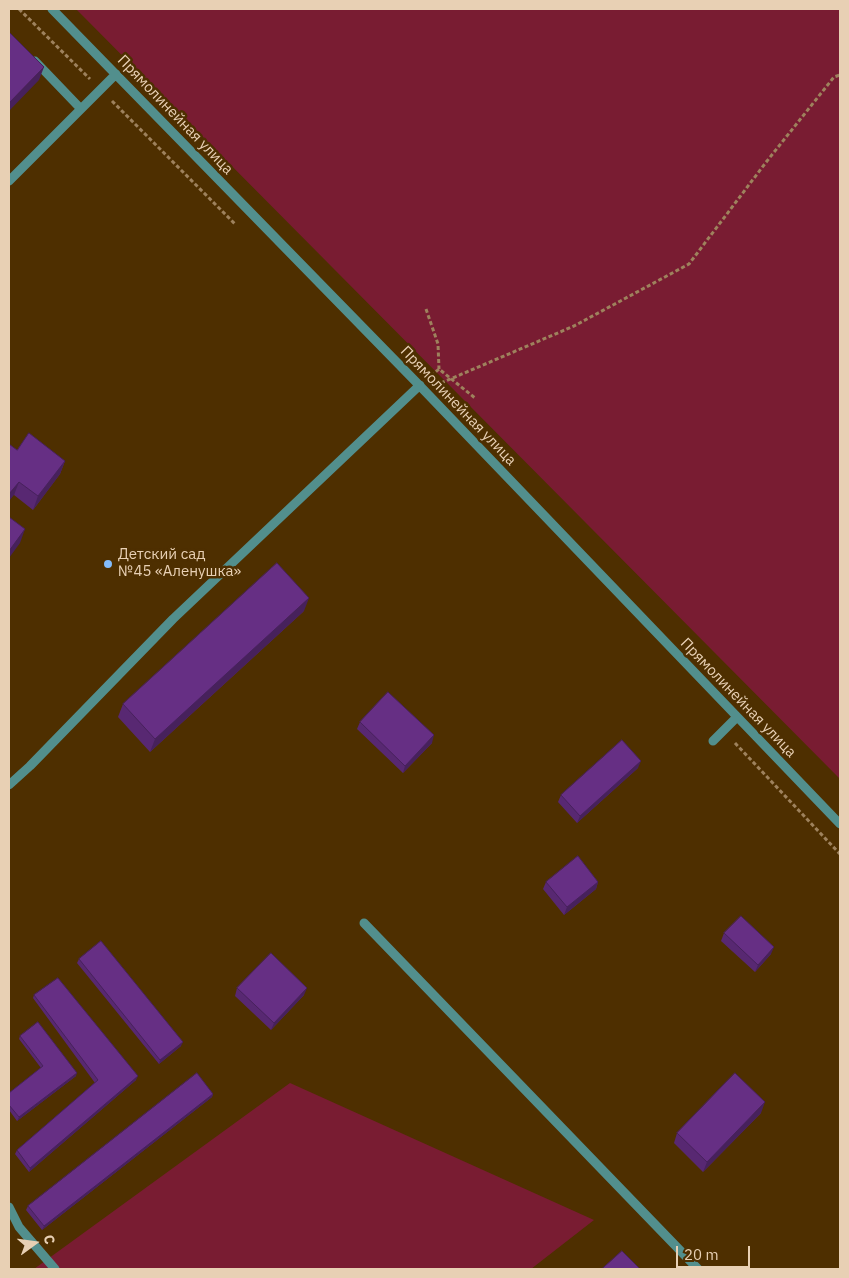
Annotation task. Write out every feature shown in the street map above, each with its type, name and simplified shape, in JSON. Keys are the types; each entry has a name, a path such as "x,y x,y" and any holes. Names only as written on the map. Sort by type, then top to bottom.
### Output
{"street":[{"name":"Прямолинейная улица","path":"52,9 422,387 840,824"},
{"path":"28,54 81,109"},
{"path":"9,181 116,74"},
{"path":"9,785 30,766 173,619 422,387"},
{"path":"713,741 737,717"},
{"path":"364,923 698,1269"},
{"path":"9,1207 19,1227 55,1269"}],"path":[{"path":"19,9 240,229"},
{"path":"422,387 451,378 574,326 689,264 822,92 834,77 840,75"},
{"path":"422,387 439,369 438,344 426,309"},
{"path":"439,369 475,398"},
{"path":"724,730 840,854"}],"shaded area":[{"path":"76,9 840,9 840,779"},
{"path":"290,1083 594,1220 531,1269 34,1269"}],"building":[{"path":"9,32 44,67 9,103"},
{"path":"29,433 65,461 38,496 19,482 9,494 9,444 17,450"},
{"path":"9,517 25,529 9,551"},
{"path":"277,563 309,598 155,739 123,704"},
{"path":"388,692 434,735 405,766 360,722"},
{"path":"622,740 641,761 580,816 561,795"},
{"path":"578,856 598,882 567,907 546,882"},
{"path":"741,916 774,947 758,965 724,933"},
{"path":"101,941 183,1042 160,1060 79,959"},
{"path":"271,953 307,988 274,1023 237,988"},
{"path":"58,978 138,1076 30,1168 17,1150 98,1080 34,995"},
{"path":"38,1022 77,1073 19,1117 9,1105 9,1093 43,1066 20,1036"},
{"path":"197,1073 213,1094 44,1226 28,1206"},
{"path":"735,1073 765,1102 707,1162 677,1133"},
{"path":"622,1251 640,1269 602,1269"}],"place":[{"name":"Детский сад №45 «Аленушка»","path":"108,564"}]}
